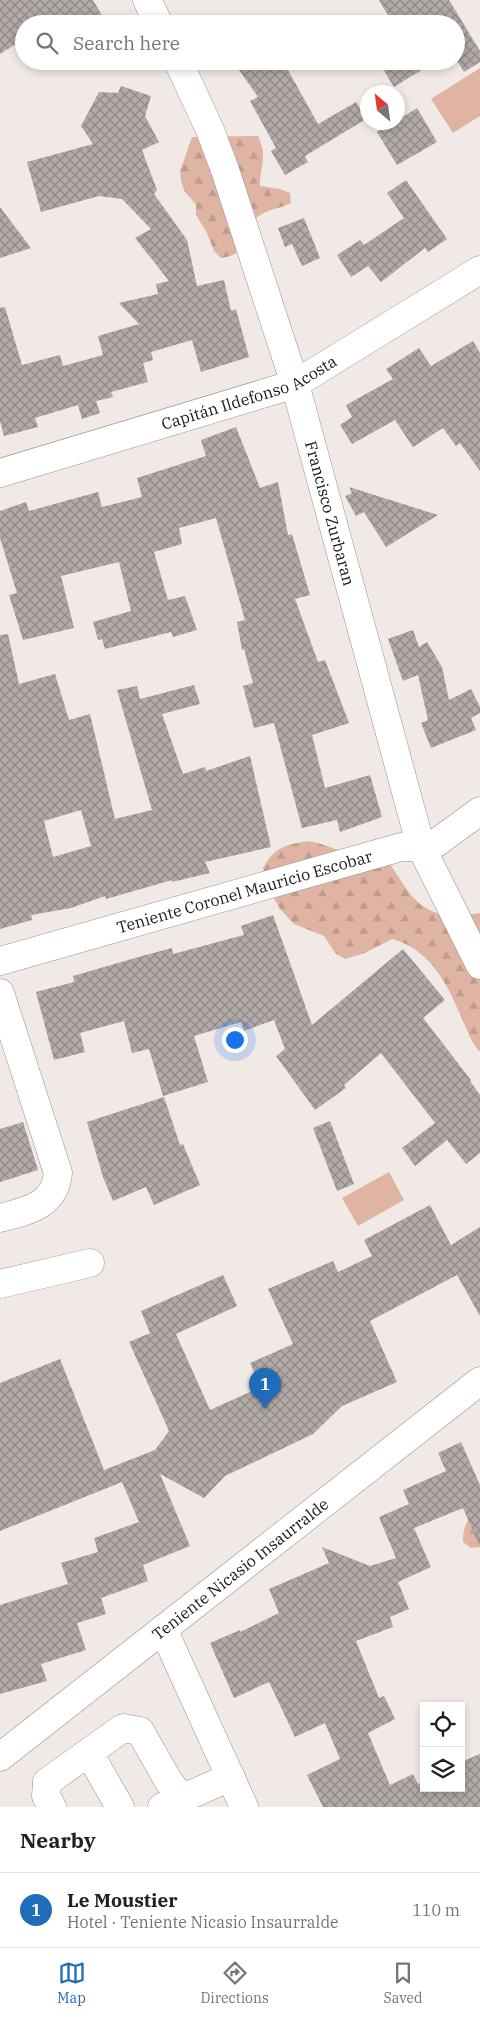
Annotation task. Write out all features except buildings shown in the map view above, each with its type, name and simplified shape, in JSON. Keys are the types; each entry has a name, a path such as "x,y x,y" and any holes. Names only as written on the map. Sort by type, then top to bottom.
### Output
{"street":[{"path":"147,0 154,15"},
{"name":"Francisco Zurbaran","path":"182,70 210,130 225,170 295,384 421,847 480,965"},
{"name":"Capitán Ildefonso Acosta","path":"0,473 295,384 480,270"},
{"name":"Teniente Coronel Mauricio Escobar","path":"0,961 401,847 421,847 441,841 480,811"},
{"path":"0,994 58,1173 54,1192 44,1202 29,1210 0,1218"},
{"path":"0,1284 90,1263"},
{"name":"Teniente Nicasio Insaurralde","path":"0,1757 480,1381"},
{"path":"163,1629 244,1807"},
{"path":"52,1807 46,1796 47,1782 124,1728 140,1731 169,1782 172,1802 231,1777"},
{"path":"89,1753 120,1807"}],"green space":[{"path":"480,68 480,116 453,133 431,99"},
{"path":"258,136 263,150 260,186 280,189 290,193 291,203 268,211 255,219 247,231 241,248 230,256 221,258 214,251 207,233 196,215 196,205 184,190 180,171 192,137"},
{"path":"307,841 359,857 387,859 414,898 423,906 433,911 445,915 480,913 480,1052 470,1038 451,995 437,971 418,952 406,944 392,939 365,953 345,959 335,953 324,936 294,924 280,909 268,888 263,868 276,851"},
{"path":"389,1172 404,1200 358,1226 342,1198"},
{"path":"480,1513 480,1547 471,1548 463,1542 466,1524 471,1517"}],"place":[{"name":"Le Moustier","path":"265,1409"}]}
